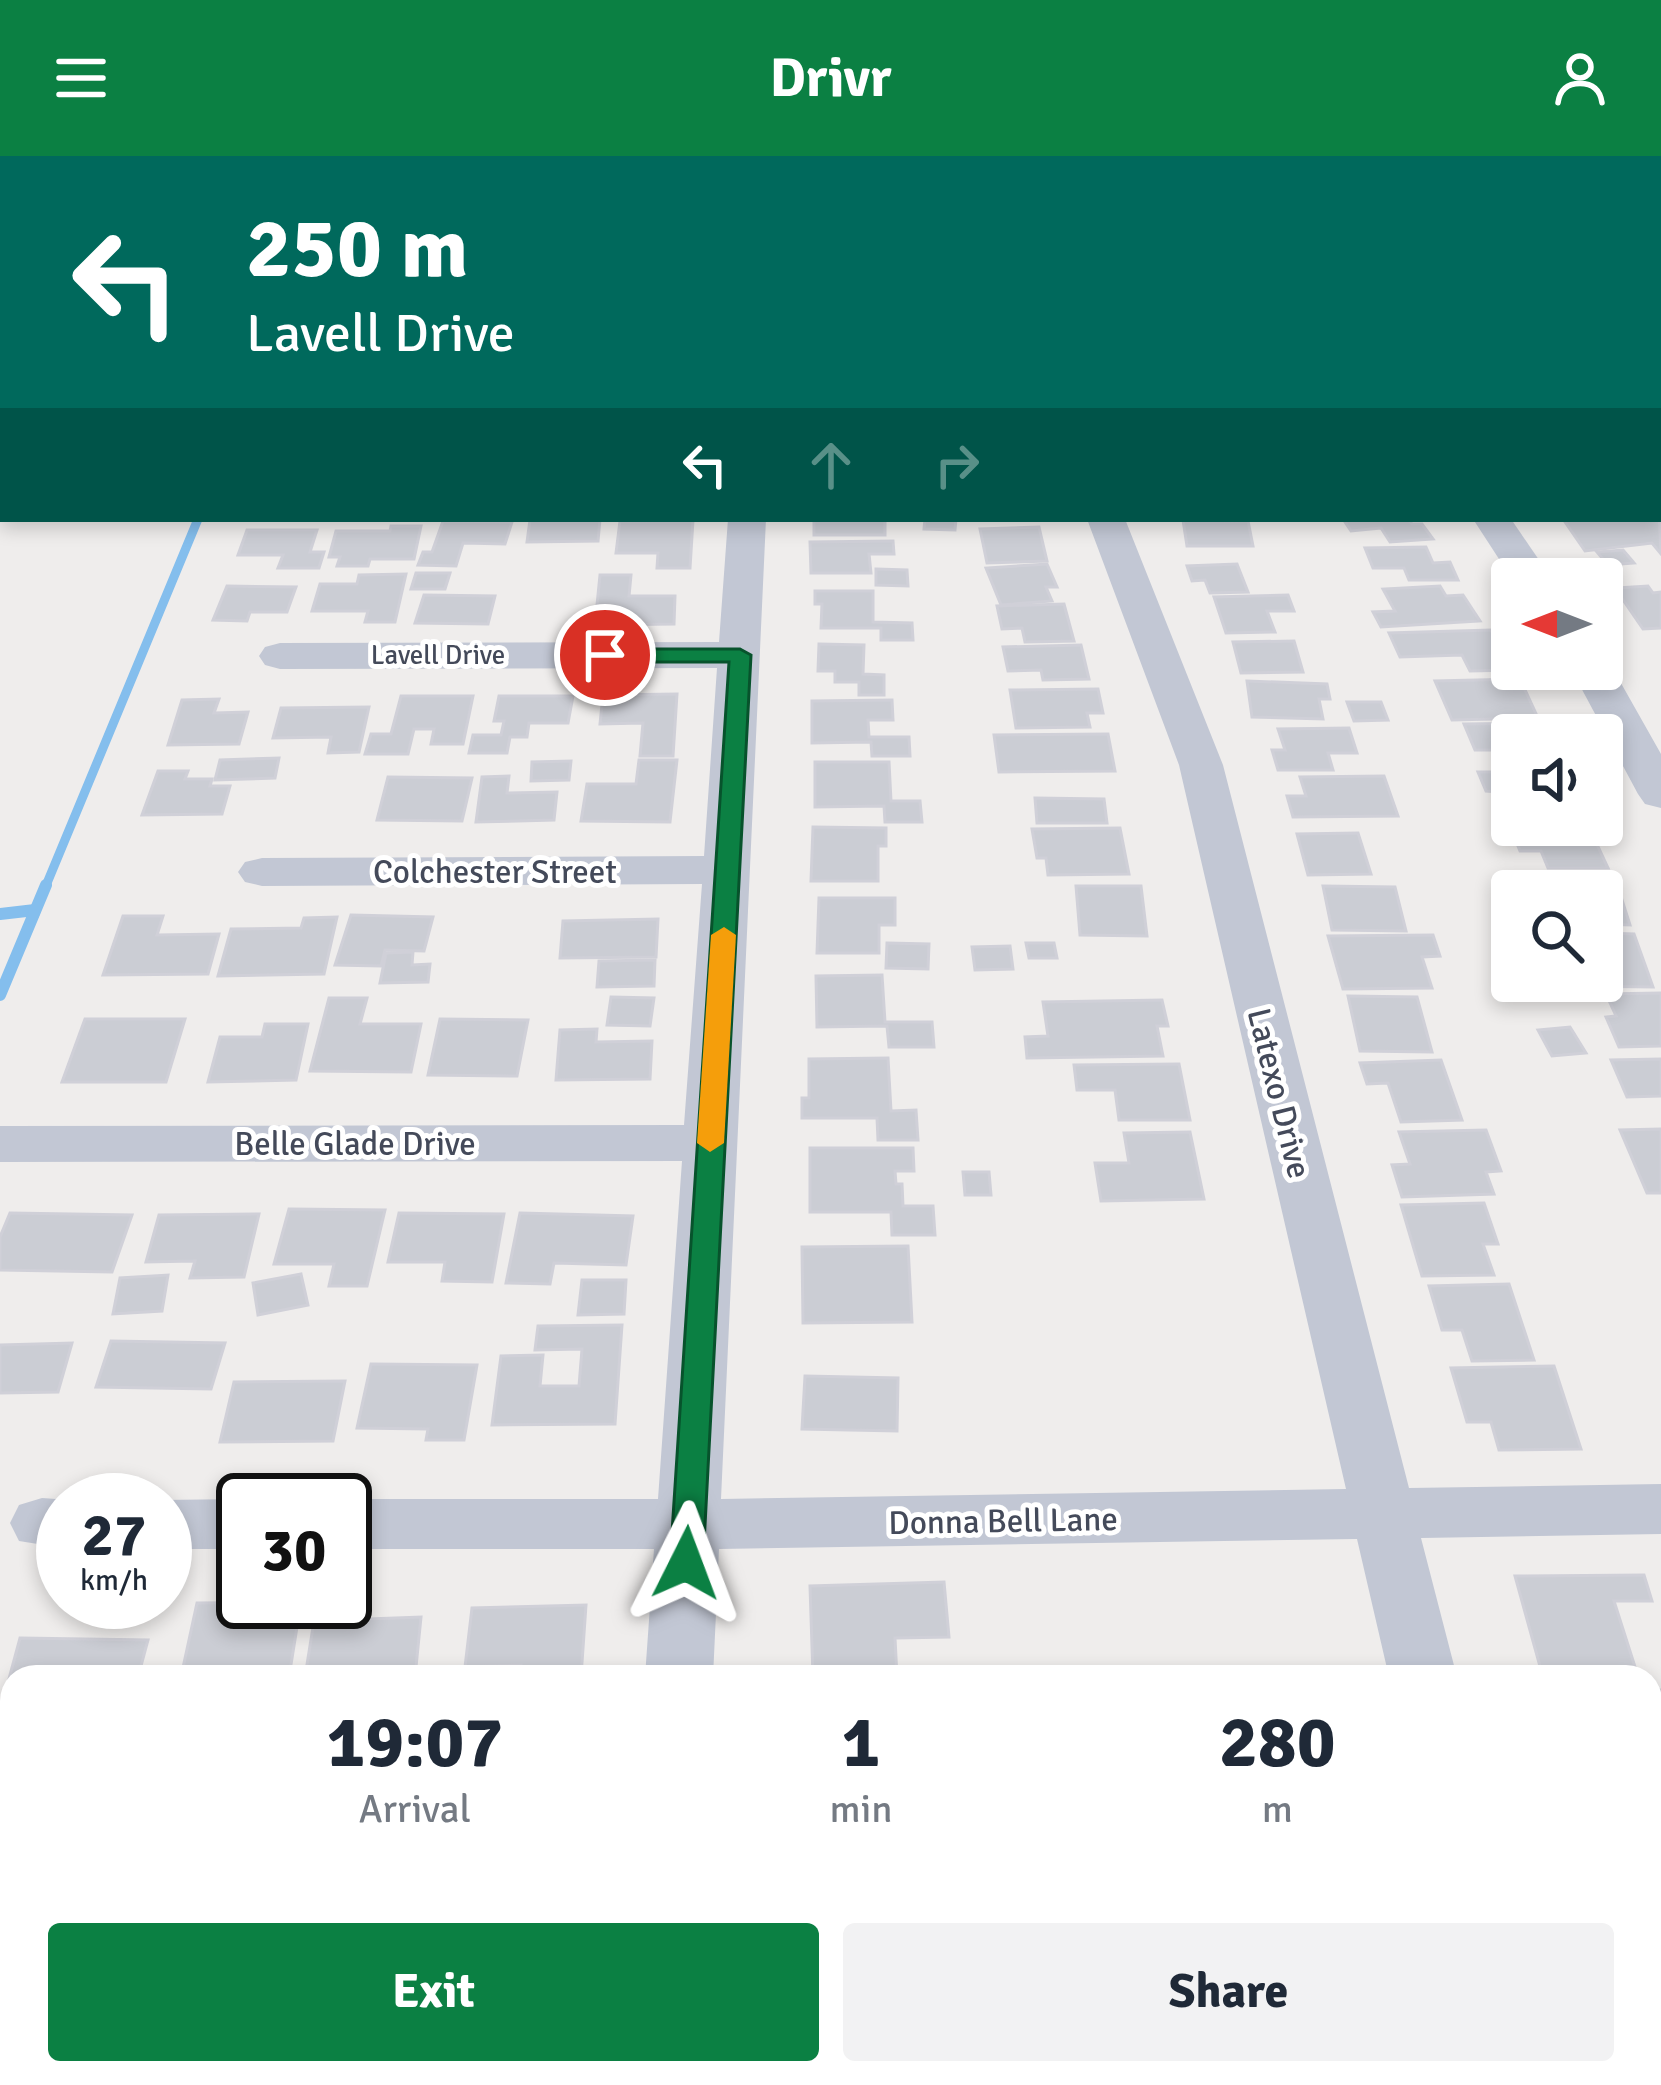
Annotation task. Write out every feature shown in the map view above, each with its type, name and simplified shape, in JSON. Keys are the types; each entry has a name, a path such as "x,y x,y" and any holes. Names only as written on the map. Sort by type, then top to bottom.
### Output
{"street":[{"path":"680,1665 747,522"},
{"name":"Latexo Drive","path":"1107,522 1201,765 1420,1665"},
{"path":"1494,522 1518,558"},
{"name":"Lavell Drive","path":"280,656 740,655"},
{"path":"1604,690 1661,794"},
{"name":"Colchester Street","path":"262,872 728,870"},
{"name":"Belle Glade Drive","path":"0,1144 710,1143"},
{"name":"Donna Bell Lane","path":"372,1524 689,1525 1661,1509"}],"building":[{"path":"443,522 512,522 505,544 463,543 456,566 418,565 423,552 432,552"},
{"path":"530,522 600,522 598,541 527,542"},
{"path":"620,522 693,522 690,568 657,568 658,553 616,553"},
{"path":"814,522 885,522 885,535 814,535"},
{"path":"925,522 956,522 955,530 924,529"},
{"path":"1183,522 1248,522 1253,546 1187,546"},
{"path":"1345,522 1410,522 1422,524 1433,539 1390,542 1381,528 1351,531"},
{"path":"1565,522 1659,522 1661,554 1652,543 1585,551"},
{"path":"391,526 421,526 414,559 370,559 368,566 337,566 340,557 329,557 336,531 390,531"},
{"path":"1039,527 1047,561 987,563 980,529"},
{"path":"247,530 317,530 310,552 324,552 319,568 278,568 283,555 238,555"},
{"path":"893,541 894,554 869,554 871,573 811,573 810,542"},
{"path":"1426,547 1433,563 1450,562 1458,580 1409,580 1404,568 1373,568 1365,548"},
{"path":"1623,550 1634,563 1602,558 1597,552"},
{"path":"1047,564 1057,587 1046,587 1052,601 1001,605 986,568"},
{"path":"1237,564 1248,592 1210,593 1205,580 1192,581 1187,566"},
{"path":"876,569 907,570 908,586 876,585"},
{"path":"416,573 450,573 445,589 411,589"},
{"path":"406,574 395,622 365,622 368,611 312,611 320,584 357,584 359,575"},
{"path":"600,575 631,575 629,596 675,596 674,624 595,625"},
{"path":"227,586 296,587 287,612 250,612 247,621 213,620"},
{"path":"1440,586 1446,596 1463,595 1480,621 1381,627 1373,612 1395,611 1383,589"},
{"path":"1648,586 1653,593 1661,592 1661,628 1643,629 1623,600 1623,588"},
{"path":"815,591 873,591 873,622 912,623 913,640 881,640 881,628 821,628 822,604 815,604"},
{"path":"424,595 495,596 488,624 415,623"},
{"path":"1288,595 1294,611 1267,611 1275,632 1226,633 1214,597"},
{"path":"1064,604 1074,641 1025,642 1022,628 1002,629 997,606"},
{"path":"1491,630 1491,670 1470,671 1462,655 1400,657 1389,633"},
{"path":"1294,641 1303,672 1241,673 1233,642"},
{"path":"819,644 864,645 863,674 884,675 884,695 859,695 859,682 835,682 835,671 818,671"},
{"path":"1081,645 1089,679 1043,680 1041,670 1008,671 1003,647"},
{"path":"1491,680 1491,690 1525,690 1536,714 1452,720 1435,681"},
{"path":"1247,681 1327,684 1330,699 1319,699 1323,719 1252,717"},
{"path":"1098,689 1103,713 1087,713 1090,727 1016,728 1010,690"},
{"path":"677,694 673,756 640,756 643,723 600,724 603,695"},
{"path":"401,696 473,696 463,744 431,744 434,729 414,729 408,754 365,754 371,734 391,734"},
{"path":"499,696 573,696 568,723 529,723 527,737 510,737 507,753 469,753 473,735 501,735 504,721 494,721"},
{"path":"219,699 214,713 248,712 239,744 168,745 182,700"},
{"path":"892,700 893,720 868,720 869,737 909,737 910,756 872,756 871,742 812,743 812,701"},
{"path":"1347,702 1381,702 1388,720 1354,721"},
{"path":"369,707 359,752 328,753 331,737 273,738 281,708"},
{"path":"1464,724 1491,724 1491,750 1475,750"},
{"path":"1349,728 1357,753 1328,753 1333,770 1278,770 1272,750 1285,750 1278,729"},
{"path":"1108,734 1115,771 999,772 994,735"},
{"path":"279,758 275,778 215,780 220,760"},
{"path":"639,760 677,760 670,822 581,821 587,784 636,784"},
{"path":"571,761 569,780 531,781 532,762"},
{"path":"815,762 889,762 891,801 920,801 922,822 885,822 884,806 815,807"},
{"path":"158,771 188,771 185,779 212,779 210,786 230,786 222,814 142,815"},
{"path":"1478,772 1491,772 1491,791 1486,791"},
{"path":"509,776 507,793 557,792 554,820 476,822 482,777"},
{"path":"1384,776 1398,816 1293,817 1287,796 1306,796 1300,777"},
{"path":"388,777 472,778 462,821 377,820"},
{"path":"1035,798 1104,799 1107,823 1037,823"},
{"path":"813,827 886,828 886,846 878,846 878,881 811,881"},
{"path":"1120,828 1129,874 1048,875 1046,858 1037,858 1032,829"},
{"path":"1358,833 1371,874 1308,875 1297,834"},
{"path":"1518,846 1598,846 1608,868 1548,868 1541,851 1520,851"},
{"path":"1076,886 1141,886 1147,936 1080,935"},
{"path":"1323,886 1395,887 1406,931 1332,930"},
{"path":"819,898 895,898 895,925 879,925 879,953 817,953"},
{"path":"351,915 433,917 424,951 385,950 381,966 335,965"},
{"path":"123,916 163,916 157,935 219,934 208,974 103,975"},
{"path":"337,917 324,974 218,976 231,929 301,928 304,918"},
{"path":"658,919 656,957 560,958 563,921"},
{"path":"1623,934 1634,934 1653,987 1623,987"},
{"path":"1433,935 1440,956 1422,957 1432,988 1343,989 1328,936"},
{"path":"887,943 929,944 928,969 886,968"},
{"path":"1026,943 1054,943 1057,958 1029,958"},
{"path":"1010,946 1013,969 975,970 972,947"},
{"path":"413,952 412,965 430,964 428,982 380,983 386,953"},
{"path":"655,960 654,986 597,987 599,961"},
{"path":"882,975 885,1022 932,1022 934,1047 889,1047 887,1026 817,1027 816,976"},
{"path":"1661,993 1661,1046 1619,1047 1606,1017 1616,1016 1610,1002 1623,1002 1623,994"},
{"path":"1348,996 1417,997 1432,1052 1360,1051"},
{"path":"611,997 654,998 650,1026 607,1025"},
{"path":"329,998 367,998 360,1024 421,1024 411,1072 310,1071"},
{"path":"1162,1000 1168,1026 1157,1026 1163,1056 1027,1058 1025,1037 1048,1036 1043,1002"},
{"path":"85,1019 185,1019 166,1082 62,1082"},
{"path":"440,1019 528,1020 517,1076 428,1075"},
{"path":"265,1024 308,1024 296,1080 208,1082 220,1037 262,1037"},
{"path":"1570,1027 1586,1053 1552,1056 1538,1030"},
{"path":"597,1029 596,1042 652,1041 650,1079 556,1080 560,1030"},
{"path":"888,1058 891,1111 916,1110 918,1140 878,1140 877,1118 802,1118 802,1098 809,1098 809,1059"},
{"path":"1661,1059 1661,1096 1627,1097 1611,1060"},
{"path":"1441,1060 1462,1120 1401,1122 1388,1083 1367,1084 1360,1063"},
{"path":"1179,1064 1190,1120 1119,1120 1115,1090 1077,1090 1074,1065"},
{"path":"1661,1129 1661,1193 1647,1193 1620,1130"},
{"path":"1486,1130 1501,1171 1486,1172 1494,1194 1402,1197 1392,1165 1410,1164 1399,1132"},
{"path":"1190,1132 1204,1199 1101,1201 1095,1163 1129,1163 1124,1133"},
{"path":"810,1148 913,1148 914,1171 895,1171 896,1184 902,1184 903,1206 933,1206 935,1235 892,1235 891,1212 810,1212"},
{"path":"963,1172 989,1172 991,1195 965,1195"},
{"path":"1484,1203 1498,1244 1483,1244 1494,1275 1422,1276 1401,1205"},
{"path":"289,1209 385,1210 367,1286 329,1286 334,1264 274,1264"},
{"path":"10,1213 132,1215 112,1272 0,1270 0,1237"},
{"path":"399,1213 504,1214 492,1282 442,1281 445,1262 388,1262"},
{"path":"520,1213 633,1216 626,1265 554,1263 550,1284 506,1283"},
{"path":"259,1214 244,1277 190,1278 195,1261 146,1262 159,1215"},
{"path":"908,1246 912,1322 803,1323 802,1247"},
{"path":"301,1274 308,1305 258,1315 253,1283"},
{"path":"168,1275 162,1311 113,1314 120,1278"},
{"path":"582,1280 626,1280 624,1314 578,1315"},
{"path":"1509,1284 1534,1360 1472,1361 1462,1330 1442,1330 1429,1286"},
{"path":"622,1325 615,1424 492,1425 501,1356 543,1355 540,1386 579,1386 582,1349 535,1350 538,1326"},
{"path":"111,1341 225,1343 211,1389 96,1387"},
{"path":"72,1343 58,1392 0,1393 0,1345"},
{"path":"371,1364 477,1365 464,1440 426,1440 428,1429 357,1428"},
{"path":"1554,1366 1581,1449 1499,1450 1491,1422 1467,1422 1451,1368"},
{"path":"805,1376 898,1378 897,1431 802,1429"},
{"path":"345,1381 333,1441 220,1442 234,1382"},
{"path":"1644,1575 1652,1601 1614,1601 1634,1665 1540,1665 1515,1576"},
{"path":"944,1582 949,1637 895,1638 896,1665 813,1665 810,1586"},
{"path":"197,1603 216,1603 216,1629 297,1629 291,1665 184,1665"},
{"path":"586,1605 582,1665 465,1665 472,1608"},
{"path":"421,1617 416,1665 307,1665 313,1629 372,1629 372,1619"},
{"path":"20,1638 148,1640 141,1665 13,1665"}],"waterway":[{"path":"45,888 197,522"},
{"path":"0,995 46,885"},
{"path":"0,914 35,910 33,915"}],"slow traffic":[{"path":"710,1143 724,935"}],"route":[{"path":"605,655 740,655 686,1563"}]}
